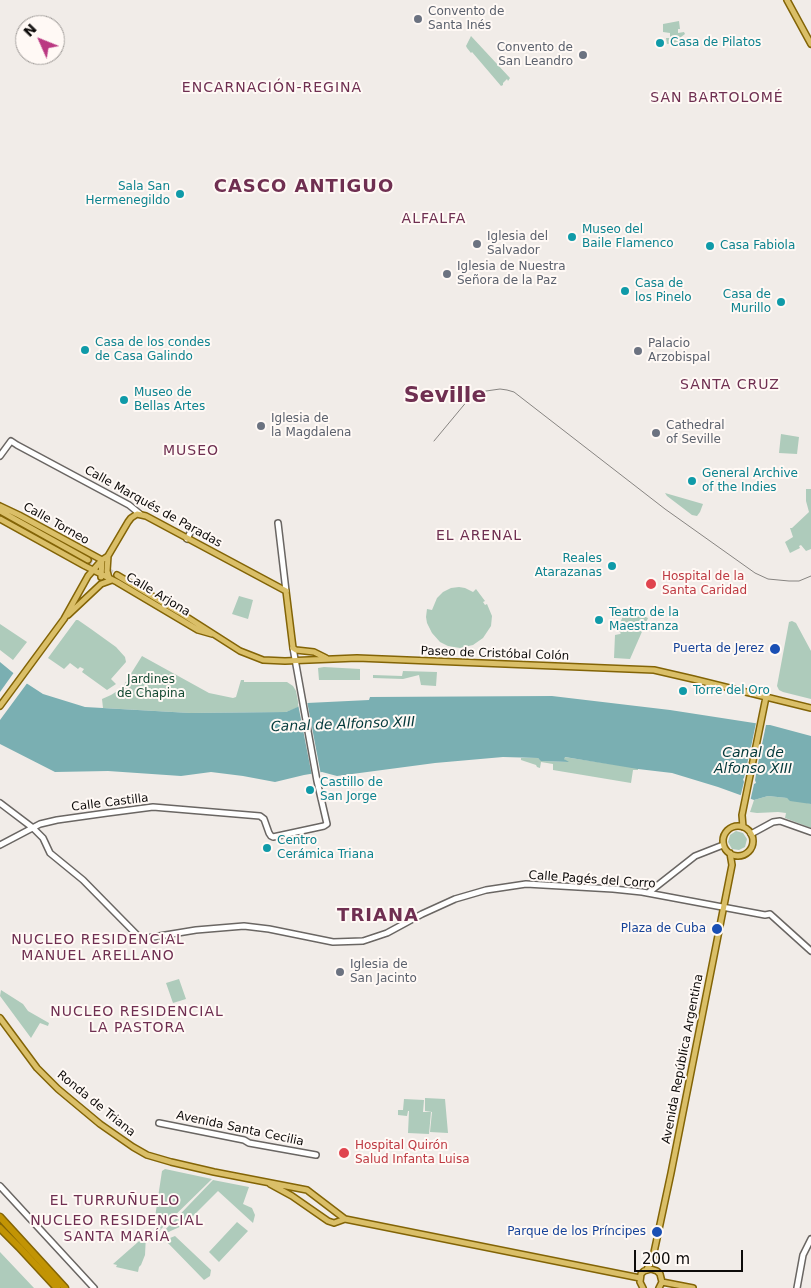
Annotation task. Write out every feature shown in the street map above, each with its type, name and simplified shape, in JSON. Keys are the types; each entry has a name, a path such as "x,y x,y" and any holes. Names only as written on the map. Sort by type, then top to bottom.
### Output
{"highway":[{"path":"0,1217 64,1288"},
{"path":"0,1227 57,1288"}],"main road":[{"path":"787,0 811,44"},
{"name":"Calle Marqués de Paradas","path":"0,456 11,441 17,446 129,504 140,514 286,591"},
{"name":"Calle Torneo","path":"0,506 19,514 102,560"},
{"name":"Calle Torneo","path":"1,512 88,560"},
{"path":"0,706 64,619 92,570 108,556 131,518 140,514"},
{"name":"Calle Torneo","path":"0,519 92,570"},
{"path":"278,523 295,660"},
{"path":"187,539 191,531"},
{"path":"64,619 101,584 111,579 107,571 108,556"},
{"path":"101,584 102,560"},
{"name":"Calle Arjona","path":"92,570 111,579 198,630 213,634"},
{"name":"Calle Arjona","path":"118,575 246,654 268,660 295,660"},
{"path":"293,648 314,652 327,658"},
{"name":"Paseo de Cristóbal Colón","path":"295,660 357,658 647,670 694,679 811,708"},
{"name":"Calle Castilla","path":"0,845 40,824 153,807 258,815 264,819 271,836 327,824 317,781 295,660"},
{"path":"740,826 766,696"},
{"path":"0,803 33,828"},
{"path":"751,834 773,822 780,821 811,832"},
{"path":"732,865 750,848 752,841 749,831 740,826 732,827 723,836 723,845 730,853 738,856 742,855"},
{"name":"Calle Pagés del Corro","path":"33,828 43,838 50,853 83,880 141,939 196,930 244,926 332,942 364,941 387,933 422,914 456,900 486,890 526,884 648,893 765,915 770,914 811,951"},
{"path":"648,893 696,856 723,845"},
{"path":"730,853 732,865"},
{"name":"Avenida República Argentina","path":"640,1278 653,1257 732,865"},
{"name":"Ronda de Triana","path":"0,1018 37,1068 58,1089 100,1124 133,1147 147,1155 167,1161 307,1190 345,1219"},
{"name":"Avenida Santa Cecilia","path":"159,1123 316,1155"},
{"name":"Ronda de Triana","path":"262,1181 287,1192 334,1223 345,1219"},
{"path":"0,1186 94,1288"},
{"path":"345,1219 640,1278 643,1288"},
{"path":"797,1288 803,1255 811,1239"},
{"name":"Avenida República Argentina","path":"653,1257 662,1282"},
{"path":"647,1269 657,1271"},
{"path":"660,1288 662,1282 693,1288"}],"green space":[{"path":"679,21 680,29 678,29 678,33 684,32 685,34 681,37 682,41 667,44 666,38 670,38 670,33 663,32 663,24"},
{"path":"471,36 510,78 503,85 501,86 467,48 466,46"},
{"path":"781,434 799,437 797,454 779,453"},
{"path":"806,489 811,489 811,549 806,551 801,545 799,546 800,548 790,553 785,542 793,537 790,528 809,512 806,501"},
{"path":"665,493 703,504 700,512 697,516 692,515"},
{"path":"459,587 473,592 476,589 485,601 483,602 485,605 487,604 492,616 491,626 483,638 473,645 460,648 448,646 440,642 432,633 426,617 427,609 432,610 437,598 443,592"},
{"path":"239,596 253,600 248,619 232,614"},
{"path":"626,609 648,618 630,659 614,658 615,635 621,633 617,630"},
{"path":"76,620 116,647 125,657 126,662 111,679 116,684 107,690 82,672 84,669 80,667 78,669 70,663 64,669 48,658"},
{"path":"789,622 796,623 811,651 811,699 783,692 777,686"},
{"path":"0,624 27,642 13,660 0,650"},
{"name":"Jardines de Chapina","path":"142,656 209,693 233,698 236,697 241,680 244,680 244,682 287,682 296,691 299,707 286,712 190,713 103,708 102,699 122,688"},
{"path":"318,668 360,669 360,680 319,680"},
{"path":"403,671 437,672 436,686 421,685 419,675 403,679 373,678 373,675 402,676"},
{"path":"564,757 638,768 638,770 633,770 631,783 553,770 553,764 541,762 540,768 521,760 521,758 538,758 542,761 567,762"},
{"path":"768,796 787,798 811,804 811,828 785,818 786,813 750,812 754,800"},
{"path":"736,831 743,833 747,839 745,847 739,850 732,849 728,842 730,835"},
{"path":"179,979 186,999 173,1003 166,983"},
{"path":"1,990 23,1004 28,1011 49,1023 48,1026 40,1023 31,1038 0,996"},
{"path":"425,1098 445,1099 448,1133 430,1132 432,1112 425,1111"},
{"path":"404,1099 424,1100 423,1112 431,1112 429,1134 408,1133 409,1111 407,1116 398,1115 398,1110 403,1110"},
{"path":"165,1169 212,1179 159,1231 154,1224 162,1171"},
{"path":"213,1180 249,1187 243,1204 252,1208 255,1215 253,1223 218,1191 184,1225 164,1234 162,1233"},
{"path":"237,1222 248,1231 219,1262 209,1252"},
{"path":"146,1235 145,1255 138,1272 116,1267 117,1265 113,1264"},
{"path":"175,1236 211,1270 210,1276 204,1280 165,1240"},
{"path":"0,1252 34,1288 0,1288"}],"water":[{"name":"Canal de Alfonso XIII","path":"0,662 23,681 43,694 85,707 190,713 286,712 307,703 369,700 370,697 552,696 670,710 770,725 811,736 811,804 790,801 787,798 768,796 754,800 672,773 565,757 564,759 569,762 541,761 538,758 503,757 435,763 337,776 322,772 275,782 211,772 181,776 108,771 55,772 0,744"}],"pier":[{"path":"15,671 28,682 0,720 0,692"},
{"path":"307,701 321,775 312,776 298,704"},
{"path":"755,720 768,723 760,753 756,783 754,784 750,802 740,798 750,751 749,748 751,747 756,723"}],"tunnel":[{"path":"88,560 117,575"}],"tram line":[{"path":"434,441 473,394 500,389 514,392 665,509 755,573 768,579 789,581 799,581 811,576"}],"place":[{"name":"Convento de Santa Inés","path":"418,19"},
{"name":"Casa de Pilatos","path":"660,43"},
{"name":"Convento de San Leandro","path":"583,55"},
{"name":"Sala San Hermenegildo","path":"180,194"},
{"name":"Museo del Baile Flamenco","path":"572,237"},
{"name":"Iglesia del Salvador","path":"477,244"},
{"name":"Casa Fabiola","path":"710,246"},
{"name":"Iglesia de Nuestra Señora de la Paz","path":"447,274"},
{"name":"Casa de los Pinelo","path":"625,291"},
{"name":"Casa de Murillo","path":"781,302"},
{"name":"Casa de los condes de Casa Galindo","path":"85,350"},
{"name":"Palacio Arzobispal","path":"638,351"},
{"name":"Museo de Bellas Artes","path":"124,400"},
{"name":"Iglesia de la Magdalena","path":"261,426"},
{"name":"Cathedral of Seville","path":"656,433"},
{"name":"General Archive of the Indies","path":"692,481"},
{"name":"Reales Atarazanas","path":"612,566"},
{"name":"Hospital de la Santa Caridad","path":"651,584"},
{"name":"Teatro de la Maestranza","path":"599,620"},
{"name":"Puerta de Jerez","path":"775,649"},
{"name":"Torre del Oro","path":"683,691"},
{"name":"Castillo de San Jorge","path":"310,790"},
{"name":"Centro Cerámica Triana","path":"267,848"},
{"name":"Plaza de Cuba","path":"717,929"},
{"name":"Iglesia de San Jacinto","path":"340,972"},
{"name":"Hospital Quirón Salud Infanta Luisa","path":"344,1153"},
{"name":"Parque de los Príncipes","path":"657,1232"}],"district":[{"name":"ENCARNACIÓN-REGINA","path":"272,88"},
{"name":"SAN BARTOLOMÉ","path":"717,98"},
{"name":"CASCO ANTIGUO","path":"304,187"},
{"name":"ALFALFA","path":"434,219"},
{"name":"SANTA CRUZ","path":"730,385"},
{"name":"Seville","path":"445,396"},
{"name":"MUSEO","path":"191,451"},
{"name":"EL ARENAL","path":"479,536"},
{"name":"TRIANA","path":"378,916"},
{"name":"NUCLEO RESIDENCIAL MANUEL ARELLANO","path":"98,948"},
{"name":"NUCLEO RESIDENCIAL LA PASTORA","path":"137,1020"},
{"name":"EL TURRUÑUELO","path":"115,1201"},
{"name":"NUCLEO RESIDENCIAL SANTA MARÍA","path":"117,1230"}]}
